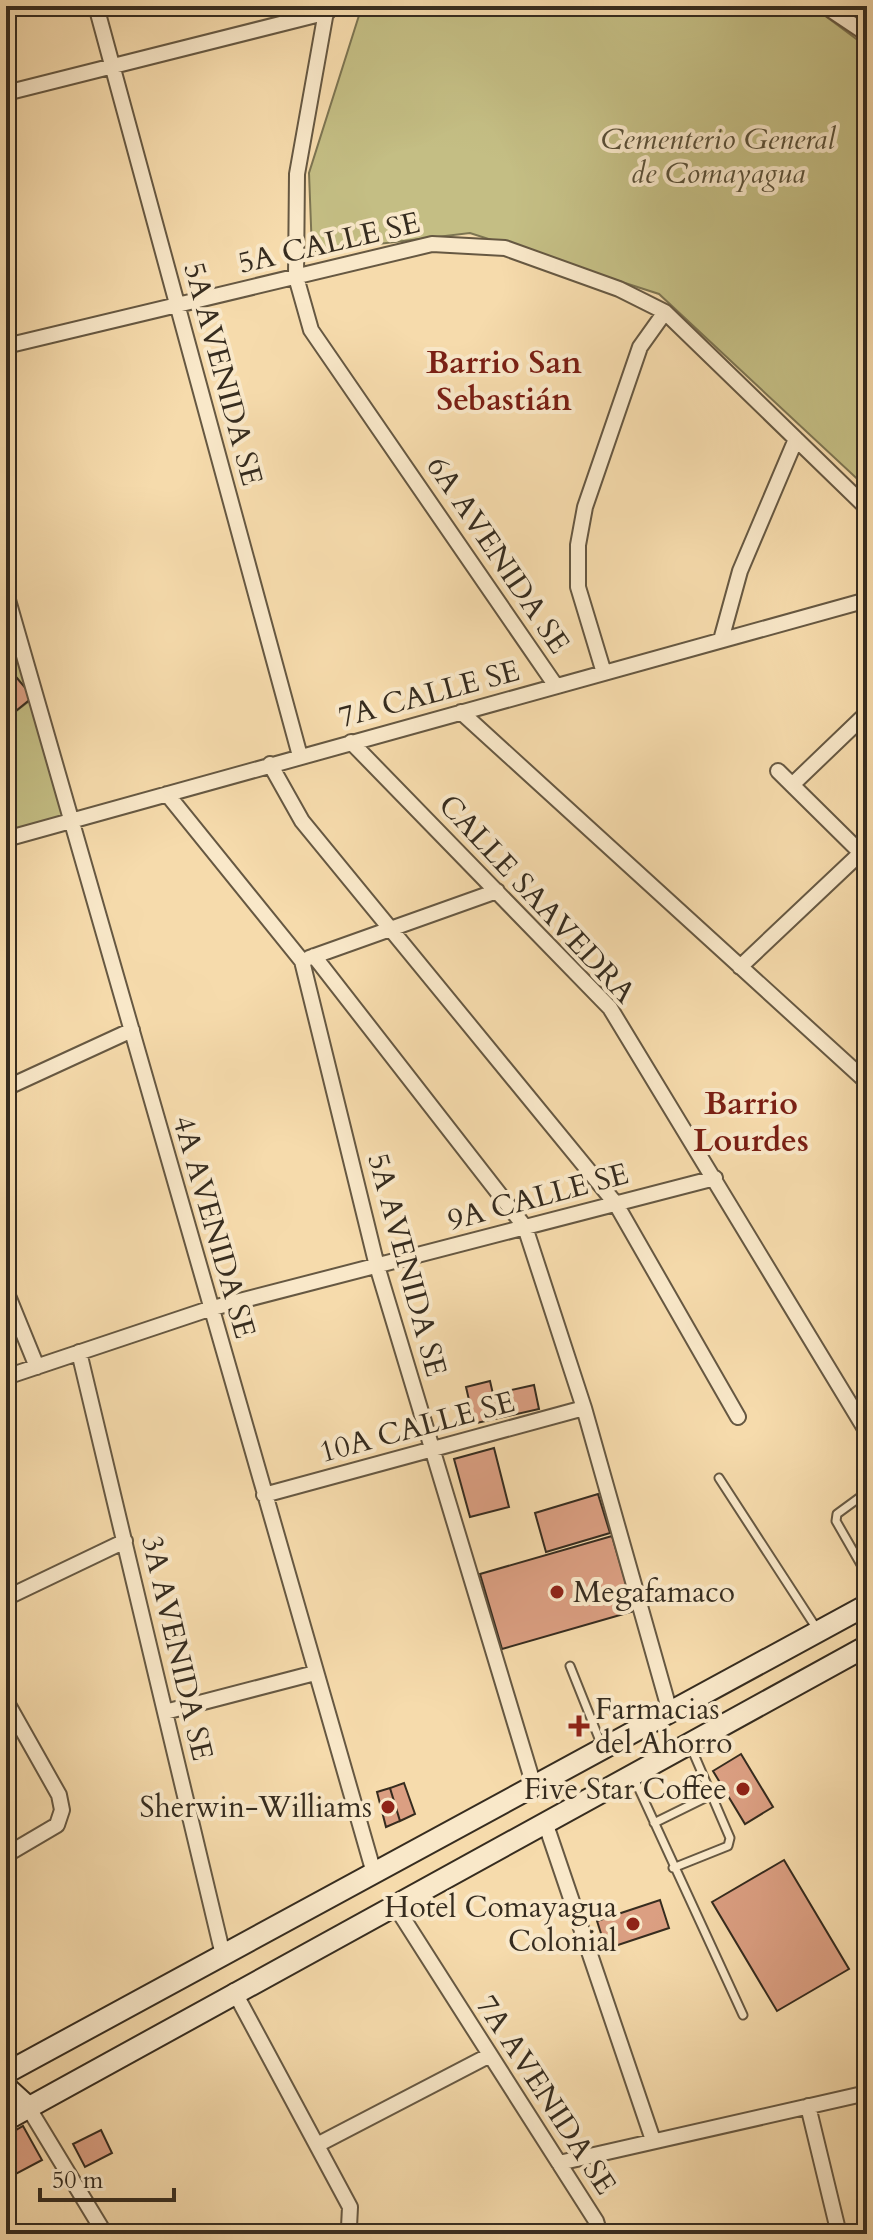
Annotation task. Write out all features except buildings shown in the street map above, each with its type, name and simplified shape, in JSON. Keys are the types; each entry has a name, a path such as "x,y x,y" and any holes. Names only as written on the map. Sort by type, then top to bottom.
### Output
{"main road":[{"path":"6,2073 867,1605"},
{"path":"6,2120 234,1991 867,1647"},
{"path":"6,2087 28,2107"}],"street":[{"name":"5A AVENIDA SE","path":"96,6 300,756"},
{"path":"825,6 867,34"},
{"path":"6,93 328,9"},
{"name":"6A AVENIDA SE","path":"328,9 297,174 296,277 311,330 556,686"},
{"name":"5A CALLE SE","path":"6,346 432,244 505,248 619,289 665,312 867,508"},
{"path":"604,673 578,587 578,545 585,507 640,347 665,312"},
{"path":"721,640 740,571 796,439"},
{"name":"4A AVENIDA SE","path":"6,593 209,1309 374,1873"},
{"name":"7A CALLE SE","path":"6,839 867,600"},
{"path":"461,712 867,1082"},
{"path":"792,785 867,713"},
{"name":"CALLE SAAVEDRA","path":"351,742 610,1008 867,1432"},
{"path":"270,764 302,821 616,1204 738,1417"},
{"path":"740,967 864,850 778,771"},
{"name":"5A AVENIDA SE","path":"167,794 308,958 377,1266 534,1786"},
{"path":"497,891 308,958 525,1227 584,1408 670,1712"},
{"path":"6,1088 132,1030"},
{"name":"9A CALLE SE","path":"6,1377 209,1309 715,1178"},
{"path":"6,1291 37,1367"},
{"name":"3A AVENIDA SE","path":"79,1352 223,1955"},
{"name":"10A CALLE SE","path":"264,1495 584,1408"},
{"path":"6,1598 125,1541"},
{"path":"165,1712 315,1673"},
{"path":"6,1701 59,1795 62,1810 57,1825 6,1855"},
{"path":"545,1822 653,2140"},
{"name":"7A AVENIDA SE","path":"394,1904 596,2221 600,2234"},
{"path":"234,1991 350,2207 351,2217 343,2234"},
{"path":"317,2145 490,2055"},
{"path":"559,2163 867,2093"},
{"path":"808,2106 839,2234"},
{"path":"28,2107 105,2234"}],"lane":[{"path":"719,1478 819,1631"},
{"path":"867,1492 837,1514 836,1521 867,1575"},
{"path":"570,1666 603,1748"},
{"path":"673,1868 728,1846 730,1830 689,1743"},
{"path":"632,1774 743,2015"},
{"path":"654,1823 713,1794"}],"green space":[{"name":"Cementerio General de Comayagua","path":"362,6 812,6 867,47 867,488 659,294 470,233 312,252 309,173"},
{"path":"6,625 33,697 64,816 6,834 6,719 33,698 6,665"}],"place":[{"name":"Megafamaco","path":"557,1592"},
{"name":"Farmacias del Ahorro","path":"579,1726"},
{"name":"Five Star Coffee","path":"743,1789"},
{"name":"Sherwin-Williams","path":"388,1807"},
{"name":"Hotel Comayagua Colonial","path":"633,1924"}],"district":[{"name":"Barrio San Sebastián","path":"504,382"},
{"name":"Barrio Lourdes","path":"751,1122"}]}
